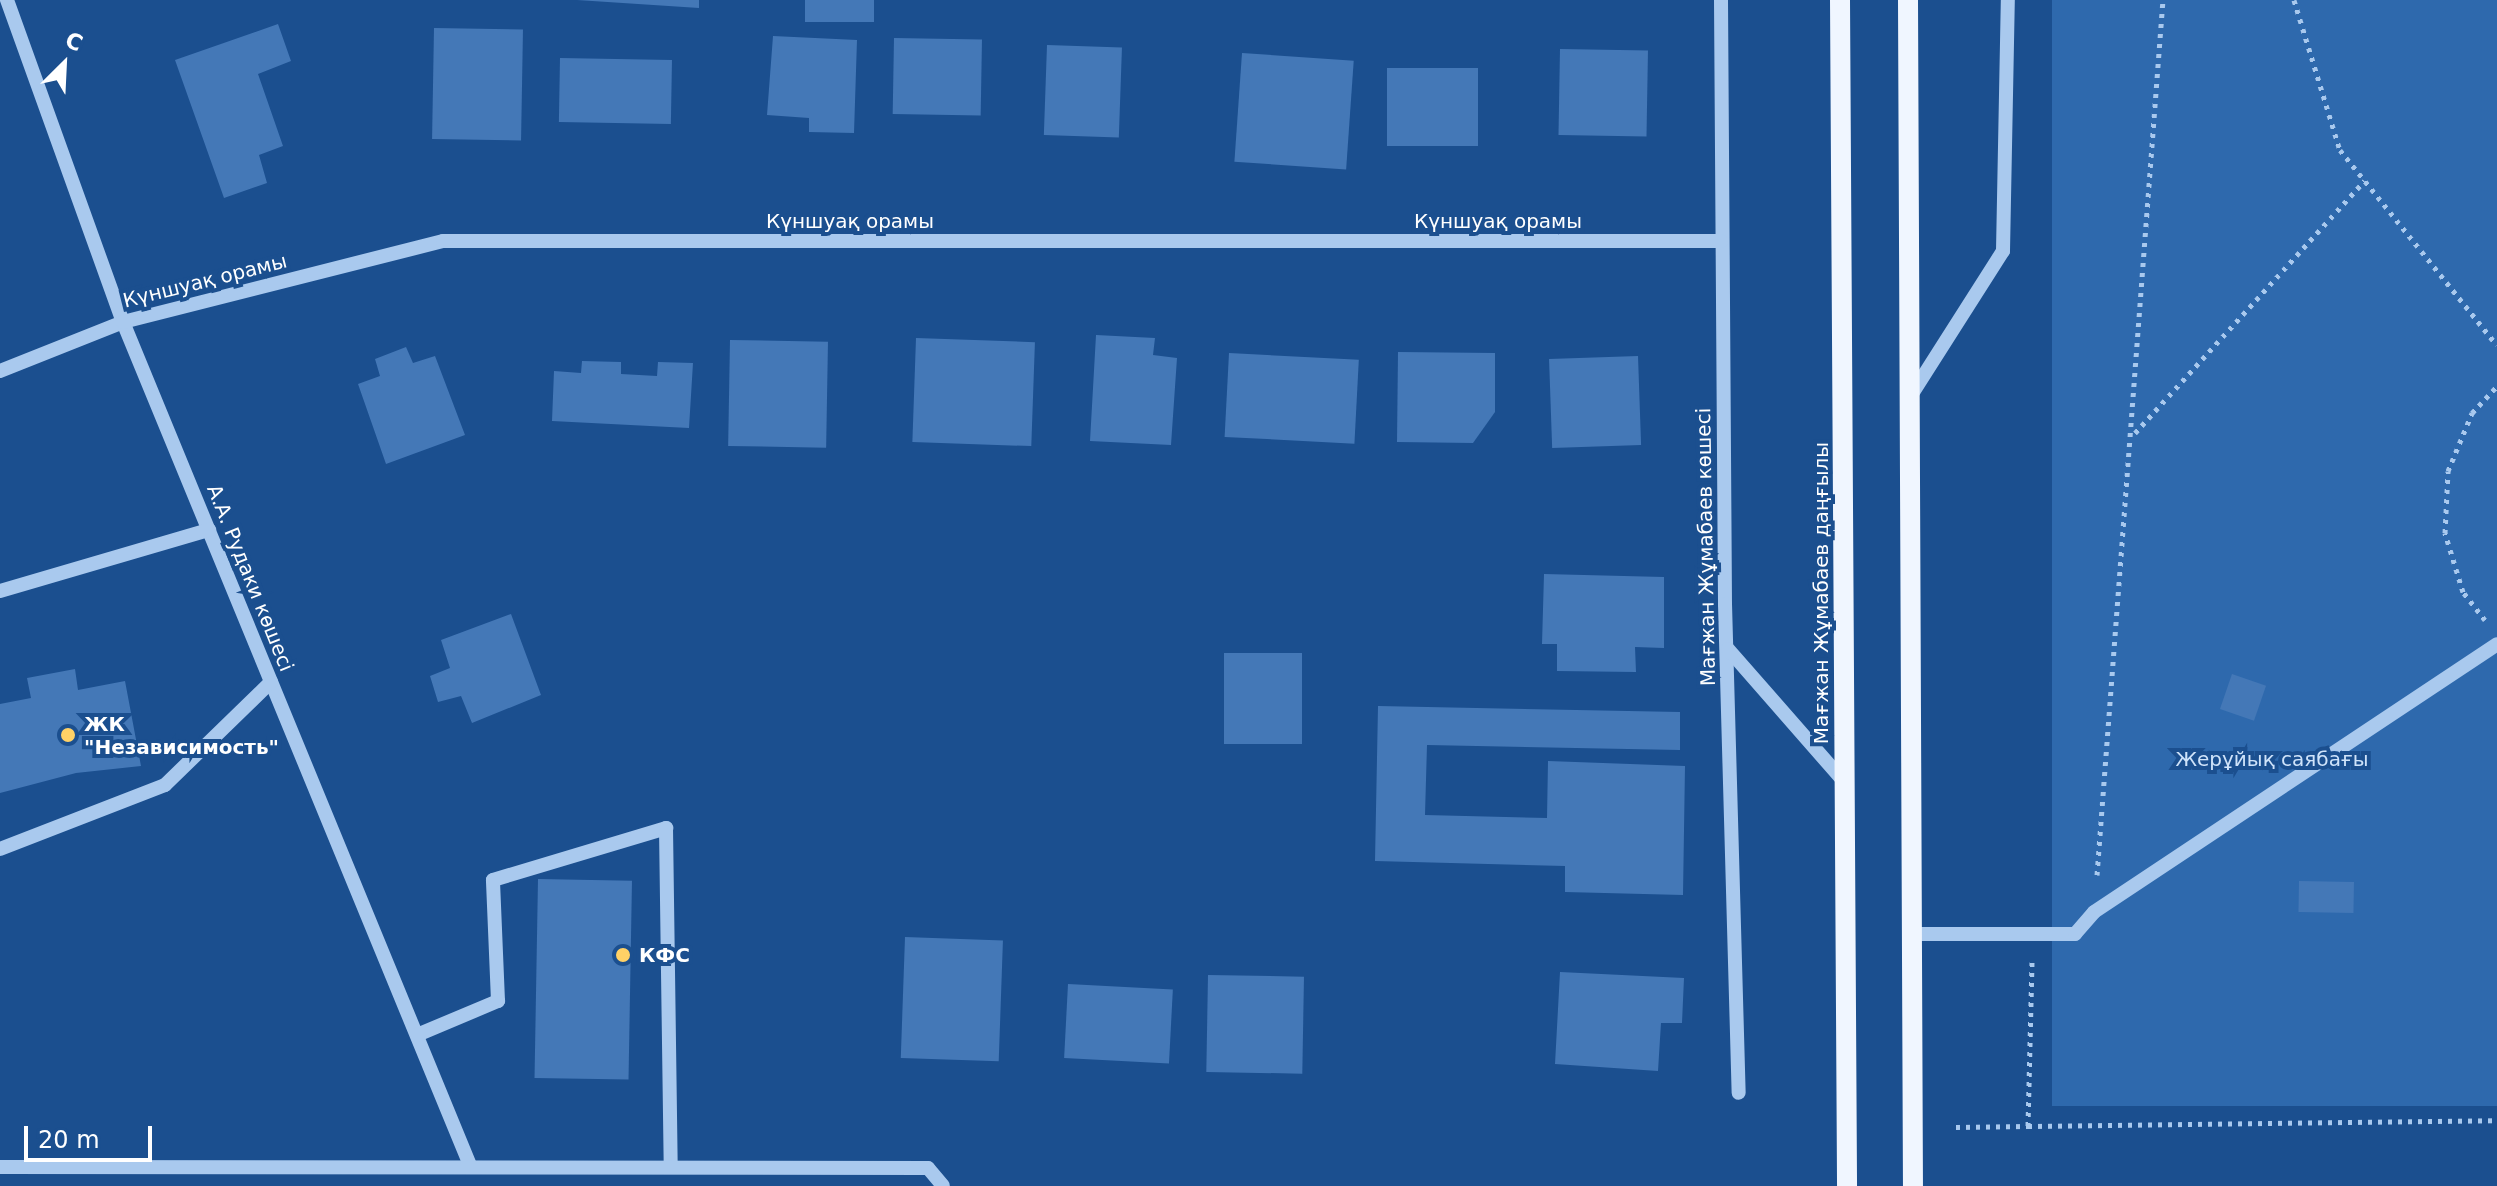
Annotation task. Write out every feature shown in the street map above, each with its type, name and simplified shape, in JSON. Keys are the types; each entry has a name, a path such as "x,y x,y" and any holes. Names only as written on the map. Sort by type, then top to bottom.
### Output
{"main road":[{"name":"Мағжан Жұмабаев даңғылы","path":"1840,0 1847,1186"},
{"path":"1908,0 1913,1186"}],"street":[{"name":"А.А. Рудаки көшесі","path":"7,0 123,322 470,1165"},
{"name":"Мағжан Жұмабаев көшесі","path":"1721,0 1721,241 1739,1093"},
{"path":"1910,397 2003,251 2008,0"},
{"name":"Күншуақ орамы","path":"0,371 123,322 443,241 1721,241"},
{"path":"0,591 209,530"},
{"path":"1911,934 2033,937 2075,934 2094,912 2497,644"},
{"path":"1728,649 1847,785"},
{"path":"0,849 165,785 271,682"},
{"path":"417,1035 498,1001 493,880 666,828 671,1166"},
{"path":"0,1167 470,1165 928,1168 943,1186"}],"path":[{"path":"2094,912 2134,434 2163,0"},
{"path":"2294,0 2340,150 2497,345"},
{"path":"2134,434 2364,181"},
{"path":"2489,625 2463,592 2445,533 2448,471 2472,413 2497,386"},
{"path":"2028,1126 2033,937"},
{"path":"1956,1127 2497,1120"}],"green space":[{"name":"Жерұйық саябағы","path":"2052,0 2497,0 2497,1106 2052,1106"}],"building":[{"path":"577,0 699,0 699,8"},
{"path":"805,0 874,0 874,22 805,22"},
{"path":"278,24 291,61 258,74 283,146 259,155 267,183 224,198 175,60"},
{"path":"434,28 523,30 521,141 432,139"},
{"path":"773,36 857,40 854,133 809,132 809,118 767,115"},
{"path":"894,38 982,40 981,116 893,114"},
{"path":"1047,45 1122,48 1119,138 1044,135"},
{"path":"1560,49 1648,51 1646,137 1558,135"},
{"path":"1242,53 1354,61 1346,170 1234,162"},
{"path":"560,58 672,60 671,124 559,122"},
{"path":"1387,68 1478,68 1478,146 1387,146"},
{"path":"1096,335 1155,338 1153,355 1177,358 1171,445 1090,441"},
{"path":"916,338 1035,342 1031,446 912,442"},
{"path":"730,340 828,342 826,448 728,446"},
{"path":"406,347 413,363 435,356 465,435 386,464 358,384 380,376 375,359"},
{"path":"1398,352 1495,353 1495,412 1473,443 1397,442"},
{"path":"1229,353 1359,360 1354,444 1225,437"},
{"path":"1638,356 1641,445 1552,448 1549,359"},
{"path":"582,361 621,362 621,374 657,376 658,362 693,363 689,428 552,421 554,371 581,373"},
{"path":"1544,574 1664,577 1664,648 1635,647 1636,672 1557,671 1557,644 1542,644"},
{"path":"511,614 541,695 472,723 461,696 438,702 430,676 450,668 441,640"},
{"path":"1224,653 1302,653 1302,744 1224,744"},
{"name":"ЖК \"Независимость\"","path":"75,669 78,690 125,681 141,766 76,773 0,793 0,704 31,698 27,678"},
{"path":"2232,674 2266,686 2254,721 2220,709"},
{"path":"1378,706 1680,712 1680,750 1427,745 1425,815 1547,818 1548,761 1685,766 1683,895 1565,892 1565,866 1375,861"},
{"path":"538,879 632,881 629,1080 535,1078"},
{"path":"2299,881 2354,882 2353,913 2298,912"},
{"path":"905,937 1003,940 999,1061 901,1058"},
{"path":"1560,972 1684,978 1682,1023 1661,1023 1658,1071 1555,1064"},
{"path":"1208,975 1304,977 1302,1074 1206,1072"},
{"path":"1068,984 1173,989 1169,1063 1064,1058"}],"place":[{"name":"ЖК \"Независимость\"","path":"68,735"},
{"name":"КФС","path":"623,955"}]}
